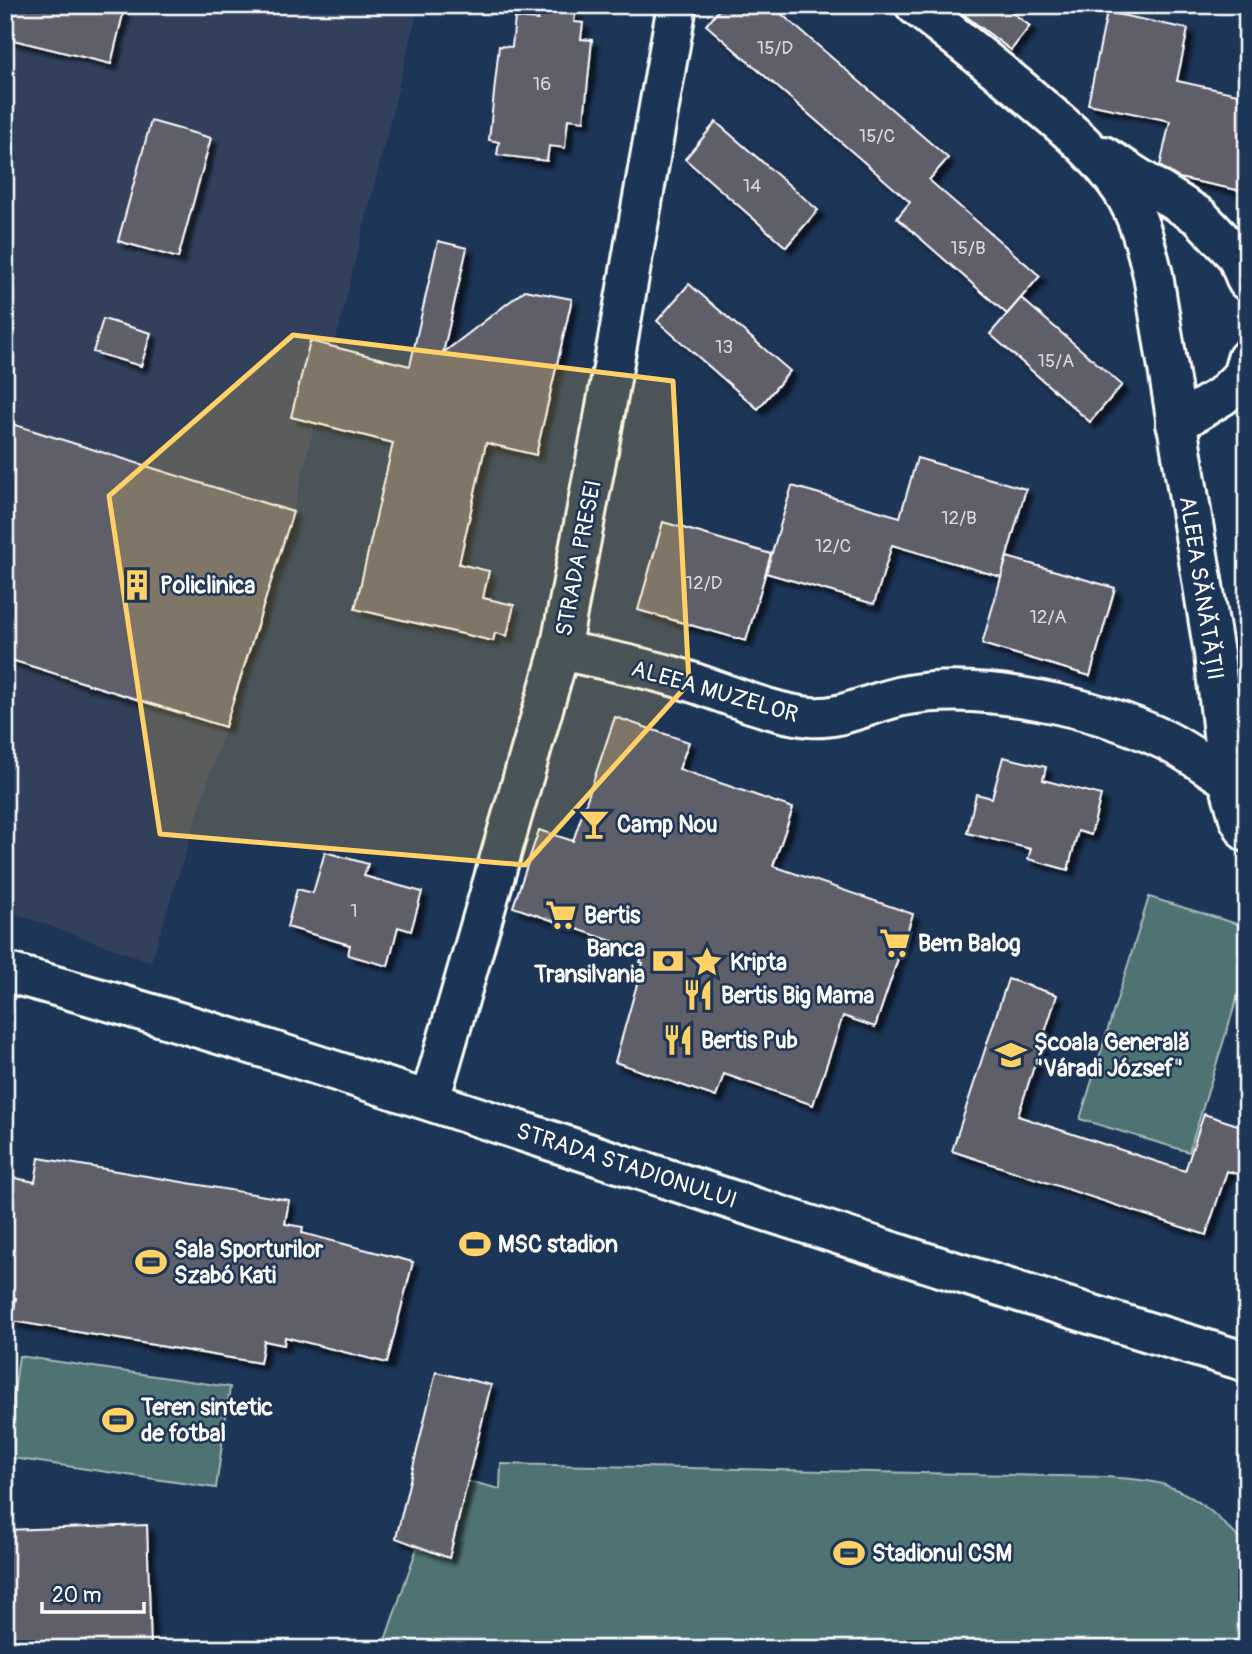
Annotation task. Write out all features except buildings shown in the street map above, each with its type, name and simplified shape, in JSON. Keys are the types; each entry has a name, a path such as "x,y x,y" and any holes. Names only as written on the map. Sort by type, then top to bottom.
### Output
{"street":[{"name":"STRADA PRESEI","path":"430,1100 560,650 677,5"},
{"name":"ALEEA SĂNĂTĂȚII","path":"915,5 1080,140 1200,217 1237,256 1247,281"},
{"name":"ALEEA SĂNĂTĂȚII","path":"1080,140 1122,190 1135,215 1153,275 1214,654 1228,779 1239,818 1247,832"},
{"path":"1176,424 1222,396 1241,376 1247,359"},
{"name":"ALEEA MUZELOR","path":"560,650 668,674 785,713 809,717 826,718 907,695 962,692 1043,702 1104,715 1167,741 1228,779"},
{"name":"STRADA STADIONULUI","path":"5,972 160,1016 430,1100 1070,1309 1247,1362"}],"highlighted area":[{"path":"293,335 673,381 689,683 525,865 160,834 109,496"}],"shaded area":[{"path":"5,5 419,5 293,512 151,962 5,910"}],"green space":[{"path":"1149,897 1247,927 1247,966 1189,1152 1080,1119"},
{"name":"Teren sintetic de fotbal","path":"19,1356 230,1387 216,1488 5,1457"},
{"name":"Stadionul CSM","path":"501,1464 1106,1477 1158,1483 1200,1503 1247,1547 1247,1649 382,1649 417,1548 449,1557 468,1481 500,1489"}],"place":[{"name":"Policlinica","path":"137,585"},
{"name":"Camp Nou","path":"594,824"},
{"name":"Bertis","path":"561,915"},
{"name":"Bem Balog","path":"895,943"},
{"name":"Banca Transilvania","path":"668,961"},
{"name":"Kripta","path":"707,962"},
{"name":"Bertis Big Mama","path":"698,995"},
{"name":"Bertis Pub","path":"678,1040"},
{"name":"Școala Generală \"Váradi József\"","path":"1011,1055"},
{"name":"MSC stadion","path":"475,1244"},
{"name":"Sala Sporturilor Szabó Kati","path":"151,1262"},
{"name":"Teren sintetic de fotbal","path":"118,1420"},
{"name":"Stadionul CSM","path":"849,1553"}]}
